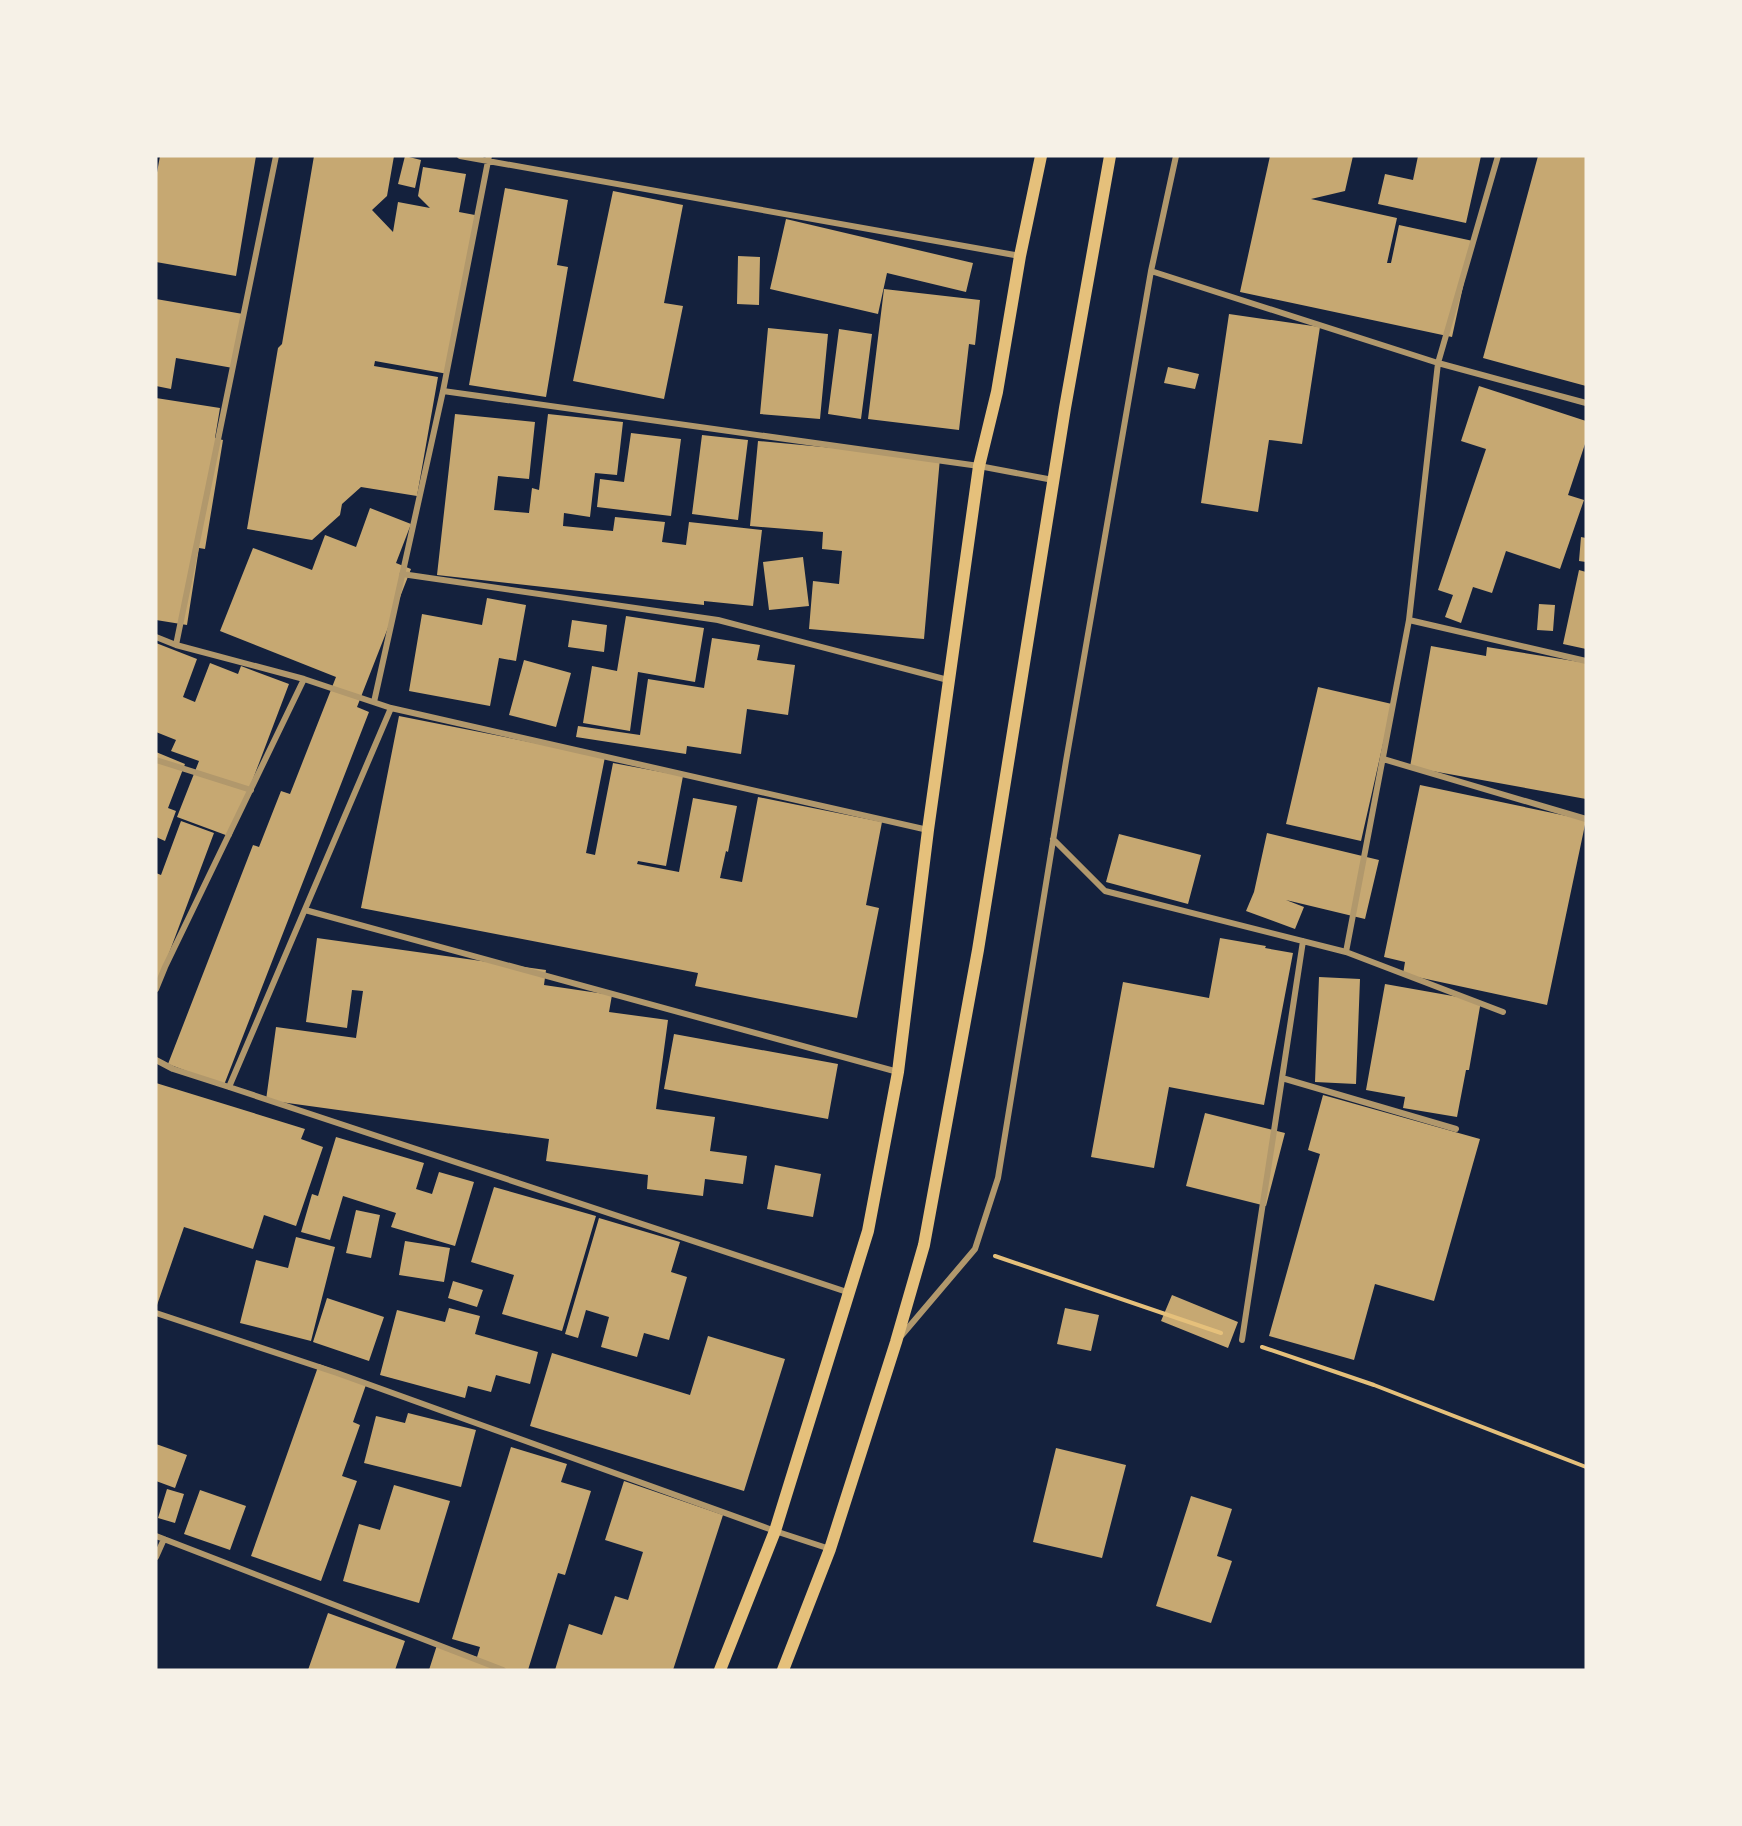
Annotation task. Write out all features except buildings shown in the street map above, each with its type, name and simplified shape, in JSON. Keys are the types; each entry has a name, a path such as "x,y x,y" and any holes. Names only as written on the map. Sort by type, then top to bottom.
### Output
{"main road":[{"path":"720,1670 775,1531 868,1231 898,1072 948,680 979,466 997,392 1020,256 1041,156"},
{"path":"783,1670 830,1549 896,1342 924,1245 976,962 1053,480 1110,156"}],"street":[{"path":"176,645 276,156"},
{"path":"459,156 488,159 1020,256"},
{"path":"896,1342 975,1249 998,1178 1053,839 1151,271 1176,156"},
{"path":"1346,952 1409,620 1438,363 1498,156"},
{"path":"374,702 443,391 488,159"},
{"path":"1151,271 1438,363 1586,403"},
{"path":"443,391 979,466 1053,480"},
{"path":"402,574 718,620 948,680"},
{"path":"1409,620 1586,661"},
{"path":"156,637 176,645 304,679 391,708 928,830"},
{"path":"156,989 304,679"},
{"path":"229,1088 391,708"},
{"path":"1383,759 1586,819"},
{"path":"156,760 250,790"},
{"path":"1053,839 1105,891 1346,952 1503,1012"},
{"path":"305,910 898,1072"},
{"path":"1242,1340 1303,941"},
{"path":"156,1060 173,1069 229,1088 850,1293"},
{"path":"1282,1078 1456,1129"},
{"path":"156,1313 337,1373 830,1549"},
{"path":"156,1536 503,1670"},
{"path":"156,1557 164,1539"}],"path":[{"path":"975,1249 1374,1384 1586,1467"}]}
